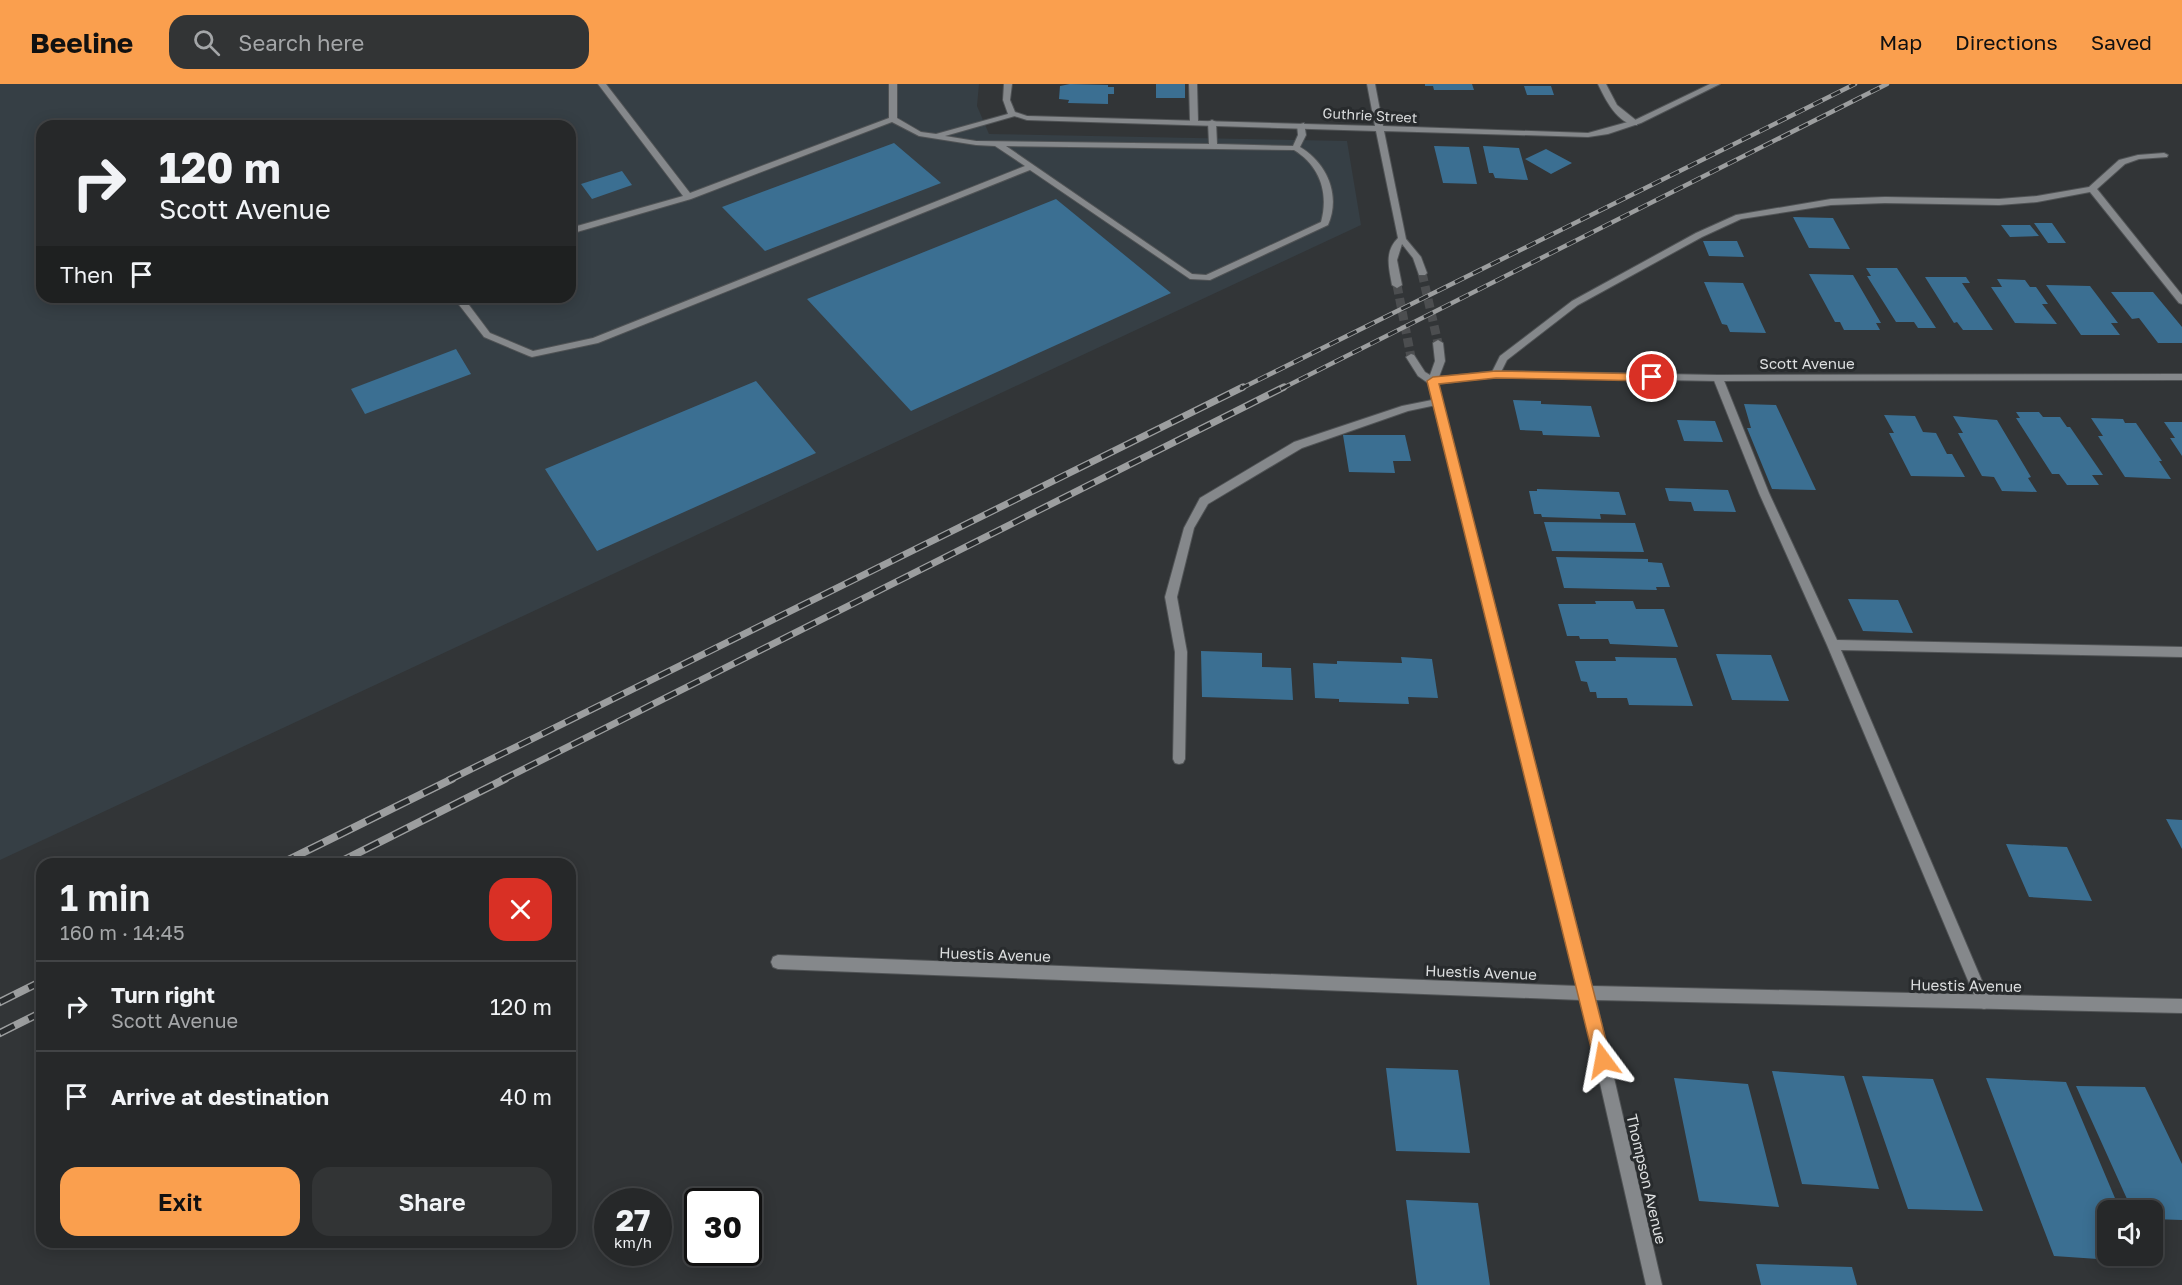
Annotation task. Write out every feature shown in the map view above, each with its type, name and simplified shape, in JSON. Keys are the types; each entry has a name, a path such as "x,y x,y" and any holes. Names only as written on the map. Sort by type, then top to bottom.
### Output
{"street":[{"path":"603,84 688,197"},
{"path":"893,84 893,119"},
{"path":"935,136 1012,114 1006,100 1008,84"},
{"path":"1193,84 1194,122"},
{"path":"1371,84 1402,239 1417,257 1422,273"},
{"path":"1602,84 1618,114 1634,123"},
{"name":"Guthrie Street","path":"1012,114 1028,118 1588,135 1609,132 1634,123 1716,84"},
{"path":"576,229 688,197 893,119"},
{"path":"893,119 919,134 976,143 996,143 1213,146 1296,148 1308,154 1325,174 1329,212 1325,223 1207,278 1190,276 996,143"},
{"path":"1212,122 1213,146"},
{"path":"1296,148 1302,135 1301,125"},
{"path":"1496,375 1503,358 1575,303 1699,235 1739,218 1781,208 1831,202 1885,200 1999,202 2037,199 2092,189 2122,162 2138,157 2164,155"},
{"path":"463,303 487,335 532,354 595,341 1030,167"},
{"path":"2092,189 2182,301"},
{"path":"1397,285 1392,253 1395,244 1402,239"},
{"name":"Thompson Avenue","path":"1438,343 1440,361 1433,381 1437,402 1587,993 1654,1285"},
{"path":"1411,357 1421,374 1433,381"},
{"name":"Scott Avenue","path":"1433,381 1496,375 1718,378 2182,377"},
{"path":"1718,378 1764,492 1833,645 1984,1002"},
{"path":"1179,759 1181,652 1172,597 1189,528 1204,501 1298,445 1406,408 1437,402"},
{"path":"1833,645 2182,652"},
{"name":"Huestis Avenue","path":"778,962 1587,993 2182,1006"}],"shaded area":[{"path":"0,84 979,84 977,106 989,134 1347,141 1361,225 0,860"}],"building":[{"path":"1156,84 1185,84 1185,98 1156,98"},
{"path":"1425,84 1472,84 1474,90 1434,90 1433,86 1425,86"},
{"path":"1108,85 1108,87 1114,87 1114,94 1108,94 1108,104 1068,103 1069,100 1059,99 1060,86"},
{"path":"1524,86 1551,86 1554,95 1527,95"},
{"path":"894,143 941,183 765,251 722,207"},
{"path":"1434,146 1469,147 1477,184 1443,183"},
{"path":"1483,146 1519,148 1528,180 1495,178 1493,173 1489,173"},
{"path":"1546,149 1572,163 1551,174 1525,159"},
{"path":"622,171 632,185 592,199 581,184"},
{"path":"1056,199 1171,293 911,411 807,299"},
{"path":"1793,217 1833,218 1850,249 1809,248"},
{"path":"2034,223 2052,223 2066,243 2048,243"},
{"path":"2001,225 2030,225 2039,236 2010,237"},
{"path":"1703,241 1737,241 1744,257 1709,256"},
{"path":"1866,268 1897,268 1936,328 1918,328 1914,322 1896,322 1867,276 1871,276"},
{"path":"1809,274 1853,275 1881,323 1876,323 1880,330 1844,330 1840,322 1835,322"},
{"path":"1925,277 1966,277 1970,283 1962,283 1993,330 1963,330 1957,322 1954,323"},
{"path":"1997,279 2025,280 2030,287 2036,287 2048,304 2042,304 2057,324 2015,323 1991,287 2002,287"},
{"path":"1704,282 1743,283 1766,333 1730,332 1727,325 1722,324"},
{"path":"2046,285 2090,286 2118,323 2111,323 2120,335 2081,335"},
{"path":"2111,292 2153,292 2182,327 2182,343 2158,343 2139,318 2132,319"},
{"path":"456,349 471,374 365,414 351,389"},
{"path":"756,381 816,453 597,551 545,469"},
{"path":"1513,400 1541,401 1541,404 1591,406 1600,437 1543,435 1542,431 1520,430"},
{"path":"1744,404 1776,405 1816,490 1772,489 1747,428 1751,428"},
{"path":"2016,412 2039,412 2043,417 2060,417 2067,427 2070,427 2103,475 2092,475 2099,485 2067,485 2059,474 2052,474 2016,418 2020,418"},
{"path":"1884,415 1915,416 1923,432 1936,433 1947,454 1952,454 1965,477 1911,476 1889,433 1894,433"},
{"path":"1953,416 1997,420 2031,477 2028,478 2037,492 2002,491 1994,477 1982,476 1958,433 1963,433"},
{"path":"2091,418 2123,419 2125,423 2136,423 2162,461 2159,461 2171,479 2125,477 2098,436 2103,436"},
{"path":"1677,420 1715,421 1723,442 1684,441"},
{"path":"2164,422 2182,422 2182,456 2170,438 2175,438"},
{"path":"1343,435 1405,435 1411,461 1393,461 1395,473 1349,472"},
{"path":"1665,488 1728,490 1736,512 1694,511 1691,502 1669,501"},
{"path":"1537,489 1619,492 1626,515 1600,514 1601,519 1542,517 1541,514 1534,514 1529,491 1537,491"},
{"path":"1544,522 1635,523 1644,552 1552,551"},
{"path":"1556,557 1648,559 1648,562 1662,563 1670,587 1656,587 1657,590 1564,588"},
{"path":"1848,599 1898,600 1913,633 1863,631"},
{"path":"1595,601 1633,601 1636,609 1664,609 1678,647 1610,644 1608,639 1580,639 1579,636 1567,636 1558,604 1596,604"},
{"path":"1201,651 1262,653 1262,667 1291,668 1293,700 1202,697"},
{"path":"1716,654 1771,655 1789,701 1732,700"},
{"path":"1401,657 1432,659 1438,698 1408,697 1409,704 1339,702 1339,699 1315,698 1313,663 1337,664 1337,661 1402,663"},
{"path":"1615,657 1676,658 1693,706 1629,705 1627,698 1597,698 1596,692 1590,692 1587,682 1581,681 1575,661 1616,661"},
{"path":"2166,819 2182,820 2182,849"},
{"path":"2006,844 2067,847 2092,901 2029,897"},
{"path":"1386,1068 1458,1070 1470,1153 1396,1151"},
{"path":"1772,1071 1844,1076 1879,1189 1802,1184"},
{"path":"1862,1076 1933,1079 1983,1211 1908,1209"},
{"path":"1674,1078 1748,1084 1779,1207 1699,1201"},
{"path":"1986,1078 2066,1082 2116,1200 2097,1200 2097,1259 2054,1256"},
{"path":"2076,1086 2145,1087 2182,1164 2182,1220 2163,1219 2163,1200 2127,1200"},
{"path":"1406,1200 1478,1203 1490,1285 1417,1285"},
{"path":"1756,1264 1852,1267 1857,1285 1761,1285"}],"tunnel":[{"path":"1422,273 1438,343"},
{"path":"1397,285 1411,357"}],"railway":[{"path":"1240,389 1855,84"},
{"path":"1281,389 1887,84"},
{"path":"449,780 1243,387"},
{"path":"502,780 1284,387"},
{"path":"292,858 452,779"},
{"path":"348,858 505,779"},
{"path":"0,1002 36,984"},
{"path":"0,1033 36,1015"}],"route":[{"path":"1603,1060 1433,381 1496,375 1652,377"}]}
